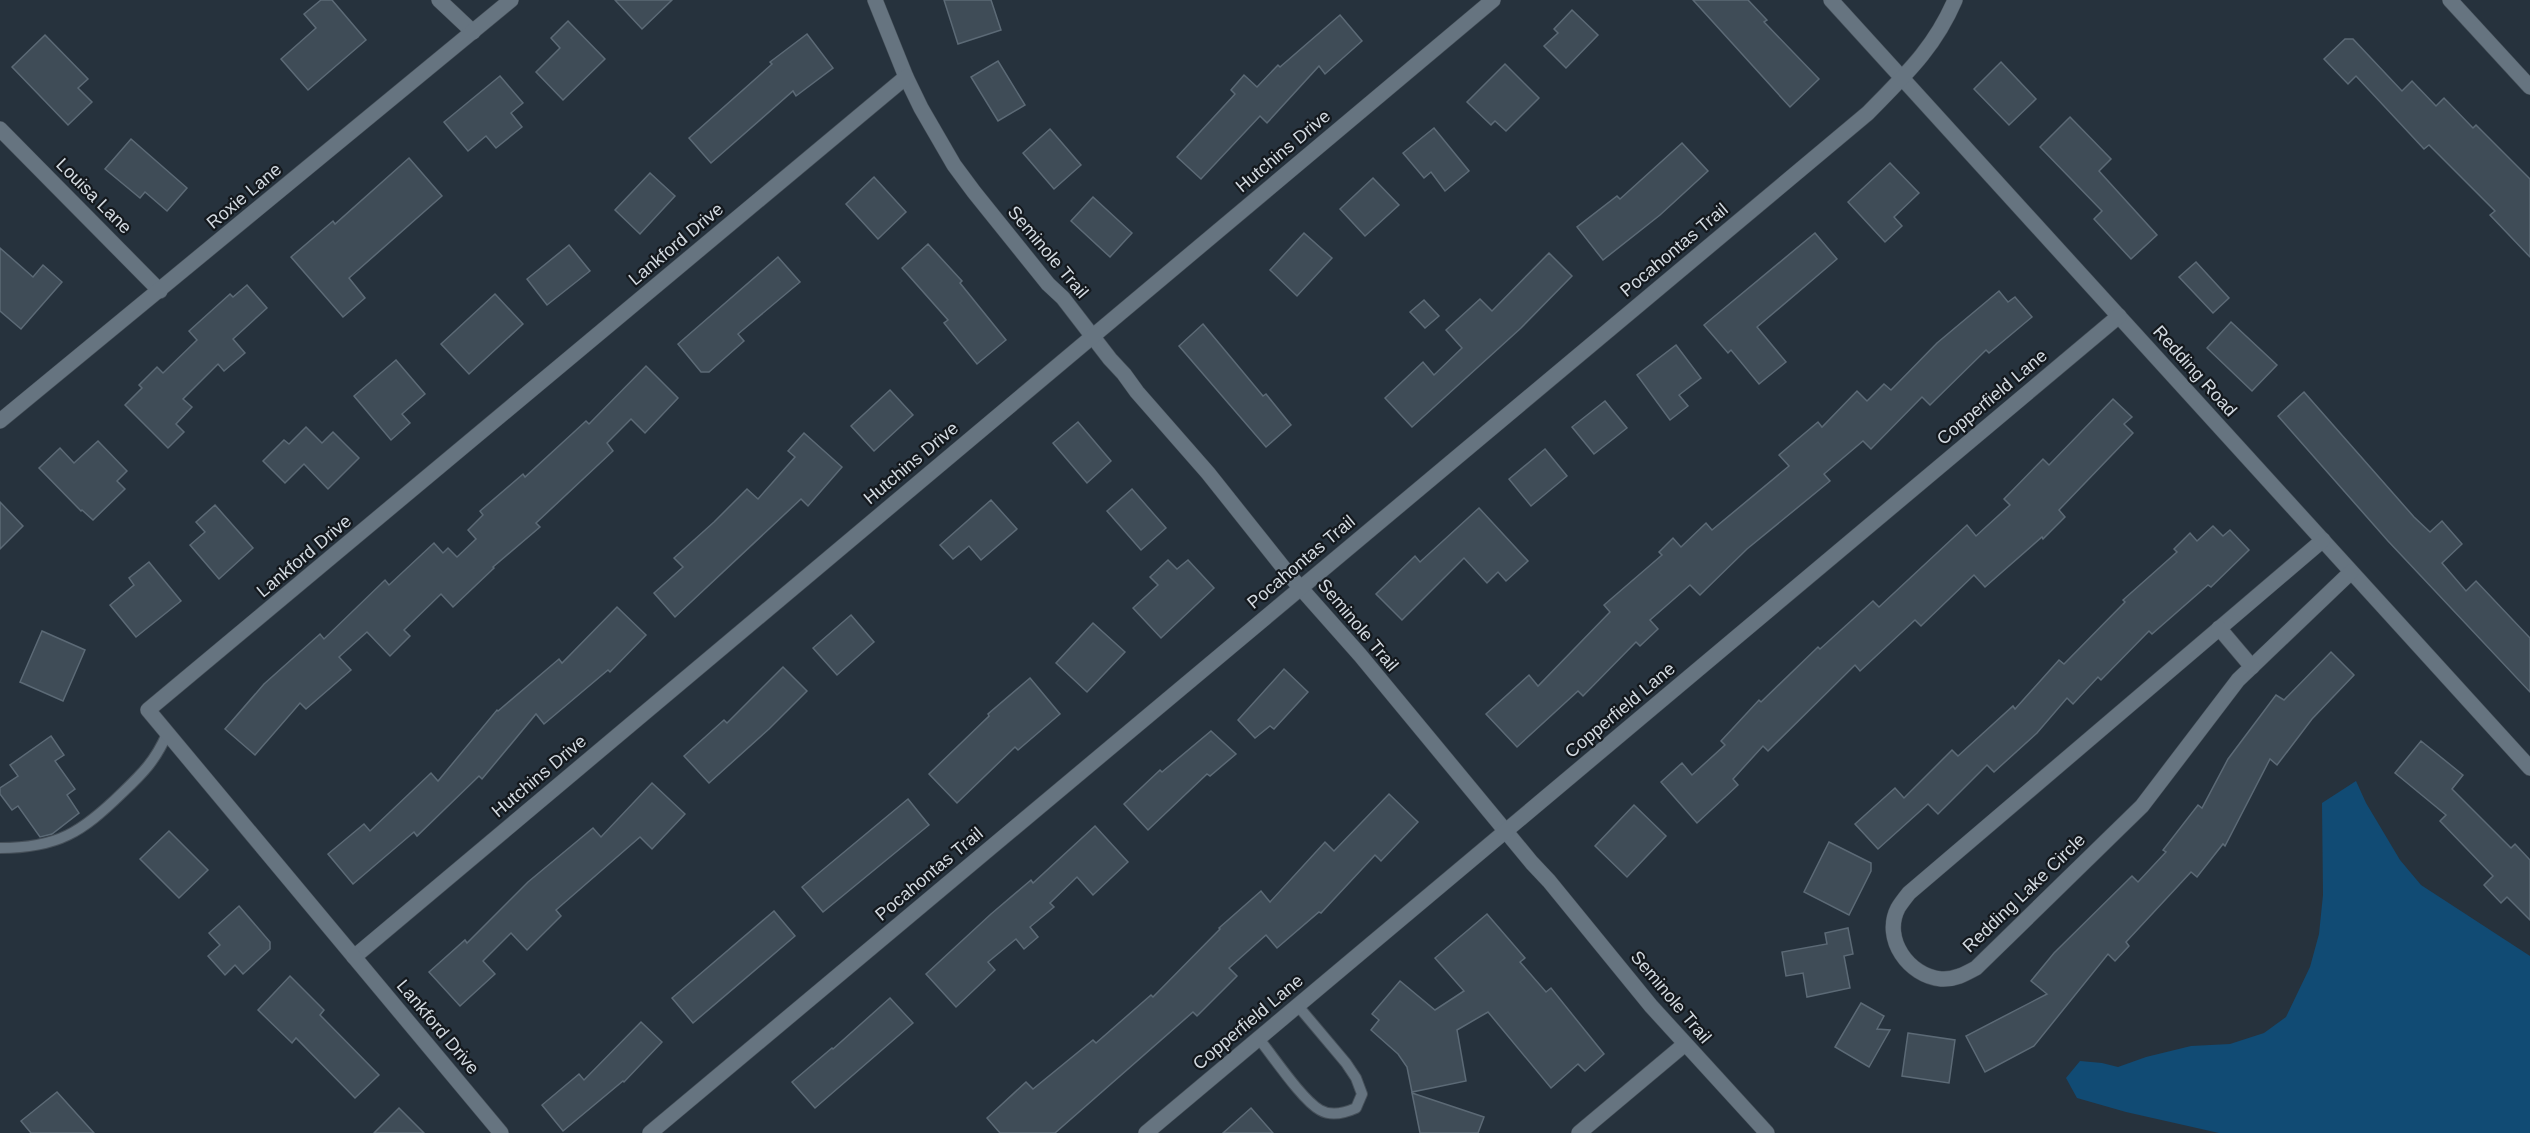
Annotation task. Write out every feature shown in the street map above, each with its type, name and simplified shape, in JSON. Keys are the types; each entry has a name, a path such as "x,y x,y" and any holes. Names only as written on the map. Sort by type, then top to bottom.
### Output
{"street":[{"path":"439,0 473,32"},
{"name":"Roxie Lane","path":"0,421 511,0"},
{"name":"Seminole Trail","path":"875,0 906,77 936,135 967,183 1137,392 1208,473 1301,588 1685,1044 1767,1133"},
{"name":"Hutchins Drive","path":"354,957 1493,0"},
{"name":"Redding Road","path":"1831,0 2530,768"},
{"name":"Pocahontas Trail","path":"650,1133 1868,113 1920,58 1944,27 1955,0"},
{"path":"2450,0 2530,87"},
{"name":"Lankford Drive","path":"501,1133 148,710 906,77"},
{"name":"Louisa Lane","path":"0,129 160,291"},
{"name":"Copperfield Lane","path":"1146,1133 2119,316"},
{"name":"Redding Lake Circle","path":"2322,540 1909,893 1897,908 1894,922 1894,938 1899,953 1926,976 1943,979 1960,976 1976,968 2142,806 2238,680 2351,572"},
{"path":"2219,628 2252,667"},
{"path":"1579,1133 1685,1044"}],"lane":[{"path":"0,848 27,848 45,844 85,827 149,766 167,734"},
{"path":"1259,1039 1307,1098 1321,1111 1342,1114 1356,1108 1362,1094 1356,1078 1298,1006"}],"water":[{"path":"2356,781 2366,803 2400,860 2421,885 2530,956 2530,1133 2219,1133 2126,1112 2077,1098 2066,1078 2080,1061 2118,1067 2146,1057 2191,1046 2230,1044 2264,1033 2286,1017 2310,967 2319,934 2323,895 2322,803"}],"building":[{"path":"321,0 332,0 366,40 308,90 281,59 316,28 304,14"},
{"path":"615,0 672,0 642,29"},
{"path":"944,0 991,0 1001,30 958,44"},
{"path":"1693,0 1748,0 1767,20 1764,22 1819,79 1790,107"},
{"path":"1572,10 1598,35 1566,68 1544,46 1558,33 1554,29"},
{"path":"1340,15 1362,41 1325,74 1319,66 1267,123 1260,116 1201,179 1177,157 1235,94 1231,90 1244,75 1257,87 1278,65 1280,67"},
{"path":"568,21 605,59 563,100 536,72 560,48 551,38"},
{"path":"807,34 833,68 796,96 793,91 711,163 689,138 772,64 770,62"},
{"path":"45,35 88,79 78,88 92,102 68,125 12,67"},
{"path":"2345,39 2353,39 2402,91 2412,81 2436,106 2444,98 2473,128 2476,125 2530,179 2530,257 2490,215 2495,211 2429,145 2424,149 2356,76 2348,84 2324,59"},
{"path":"998,61 1025,105 998,121 971,77"},
{"path":"2001,62 2036,99 2009,125 1974,89"},
{"path":"1505,64 1539,98 1506,131 1495,121 1491,125 1467,102"},
{"path":"500,76 523,103 511,113 522,127 496,148 486,136 468,151 444,122"},
{"path":"2070,117 2111,159 2099,171 2157,235 2131,259 2094,219 2102,211 2040,147"},
{"path":"1434,128 1469,171 1445,191 1431,172 1424,178 1403,153"},
{"path":"1050,129 1081,165 1054,189 1023,153"},
{"path":"131,139 187,188 167,211 145,192 140,198 105,169"},
{"path":"1682,143 1708,171 1660,215 1603,260 1577,227 1617,196 1620,199"},
{"path":"409,158 442,196 349,278 365,298 343,317 291,257 333,221 335,224"},
{"path":"1890,163 1919,193 1894,217 1902,226 1885,242 1848,202"},
{"path":"650,173 675,196 640,234 615,210"},
{"path":"874,177 906,212 878,239 846,204"},
{"path":"1373,178 1399,205 1365,236 1340,209"},
{"path":"1093,197 1132,233 1110,257 1071,221"},
{"path":"1304,233 1332,258 1297,296 1270,270"},
{"path":"1815,233 1837,259 1757,327 1786,362 1759,384 1731,350 1728,353 1704,325"},
{"path":"928,244 962,281 960,283 1006,340 977,364 944,323 948,320 902,268"},
{"path":"569,245 590,271 547,305 527,279"},
{"path":"0,248 33,277 43,265 62,282 21,329 0,311"},
{"path":"1549,253 1572,276 1521,328 1412,427 1385,398 1423,362 1434,375 1462,348 1446,330 1480,299 1492,311"},
{"path":"778,257 800,282 738,334 744,341 709,372 701,372 678,344"},
{"path":"2196,262 2229,298 2213,313 2179,277"},
{"path":"247,285 267,308 233,339 245,353 224,371 218,364 183,399 192,407 176,424 184,432 168,448 125,405 142,388 139,385 157,367 163,373 197,340 189,331 230,294 233,297"},
{"path":"1999,291 2008,302 2015,297 2032,317 1989,353 1986,350 1930,405 1922,397 1871,449 1863,441 1824,474 1830,481 1747,549 1700,595 1690,585 1650,620 1658,629 1640,646 1636,642 1583,696 1578,691 1517,747 1486,714 1529,675 1538,686 1610,612 1604,605 1662,555 1659,552 1673,538 1681,547 1706,523 1712,530 1789,466 1779,455 1818,422 1822,427 1857,391 1867,401 1884,384 1891,390 1937,343"},
{"path":"495,294 523,324 469,374 441,344"},
{"path":"1424,300 1439,316 1425,328 1410,312"},
{"path":"2231,322 2277,365 2252,391 2207,348"},
{"path":"1203,324 1263,396 1266,394 1291,425 1266,447 1179,346"},
{"path":"1676,345 1701,378 1679,395 1688,406 1670,420 1637,375"},
{"path":"396,360 425,394 402,414 410,423 391,440 354,396"},
{"path":"646,366 678,398 645,433 631,419 607,443 613,451 536,523 540,527 493,567 453,607 441,594 404,630 410,636 390,656 367,632 339,657 351,670 306,709 300,703 255,755 225,729 264,684 320,634 324,639 385,580 389,585 434,543 443,553 448,548 457,557 476,539 468,530 483,515 480,511 523,474 525,477 586,421 589,424"},
{"path":"890,390 913,415 874,451 851,426"},
{"path":"2304,392 2414,517 2430,532 2442,521 2462,544 2442,563 2466,591 2476,581 2530,638 2530,692 2388,541 2278,416"},
{"path":"2113,399 2132,417 2124,424 2133,433 2059,510 2065,517 2043,539 2042,537 1985,587 1974,575 1921,626 1915,620 1860,671 1855,665 1768,751 1763,746 1733,779 1738,785 1697,823 1661,782 1682,763 1692,775 1725,745 1721,741 1759,700 1761,702 1818,647 1820,649 1873,601 1879,607 1967,525 1976,536 2010,505 2004,499 2043,459 2049,465"},
{"path":"1605,401 1627,428 1594,454 1572,427"},
{"path":"1078,422 1111,461 1087,483 1053,443"},
{"path":"306,427 322,443 333,432 359,458 328,489 304,464 285,483 263,461 284,440 289,444"},
{"path":"804,433 842,467 808,506 801,499 675,617 654,593 683,567 674,558 747,489 758,499 795,457 788,451"},
{"path":"98,441 127,471 117,481 125,489 93,520 81,511 39,468 60,448 74,463"},
{"path":"1545,449 1567,476 1531,506 1509,479"},
{"path":"1132,489 1166,528 1141,550 1107,511"},
{"path":"991,500 1017,529 981,560 969,546 953,559 940,545"},
{"path":"0,502 23,526 0,549"},
{"path":"215,505 253,548 219,579 190,545 205,532 196,522"},
{"path":"1479,508 1528,561 1506,581 1498,572 1487,583 1464,558 1402,620 1376,594 1415,556 1420,562"},
{"path":"2213,526 2223,536 2230,530 2249,550 2211,587 2208,585 2152,634 2149,631 2101,680 2098,677 2073,704 2067,698 2037,733 1994,772 1987,765 1938,814 1928,804 1878,849 1855,824 1895,788 1904,798 1952,750 1958,756 2013,706 2015,709 2059,660 2064,664 2125,602 2123,600 2177,552 2174,549 2190,533 2197,541"},
{"path":"1168,560 1177,569 1188,560 1214,588 1161,638 1133,608 1158,585 1150,577"},
{"path":"149,562 181,601 136,637 110,605 134,585 129,578"},
{"path":"617,607 646,635 610,672 608,670 544,724 536,714 482,779 479,776 417,836 414,832 353,884 328,854 364,824 370,831 431,773 438,781 497,710 559,659 562,663"},
{"path":"851,615 874,642 837,675 813,648"},
{"path":"1093,623 1125,652 1087,692 1056,663"},
{"path":"42,631 85,650 63,701 20,682"},
{"path":"2331,652 2354,675 2312,719 2277,765 2270,759 2225,846 2223,844 2197,877 2191,872 2126,942 2129,946 2115,961 2108,954 2034,1046 1985,1072 1966,1036 2047,994 2031,981 2054,953 2132,876 2138,882 2166,852 2163,850 2198,805 2202,808 2228,759 2276,695 2284,700"},
{"path":"783,667 807,691 709,783 684,756 724,720 727,723"},
{"path":"1284,669 1308,692 1274,729 1270,726 1255,738 1238,720"},
{"path":"1030,678 1060,714 1018,750 1015,747 957,803 929,774 989,716 988,714"},
{"path":"1211,731 1236,754 1210,776 1207,774 1148,830 1124,804 1160,770 1162,772"},
{"path":"51,736 64,755 55,761 75,789 67,795 79,813 52,834 40,837 18,806 12,810 0,794 0,788 18,776 10,765"},
{"path":"2421,741 2463,775 2452,789 2511,848 2515,844 2530,860 2530,920 2507,897 2501,903 2484,885 2493,876 2440,821 2446,815 2395,773"},
{"path":"652,783 685,814 652,849 640,837 556,910 561,916 527,950 511,933 483,961 495,974 460,1006 429,972 465,940 467,943 528,882 593,828 601,837"},
{"path":"1389,794 1418,822 1381,861 1375,855 1321,913 1319,912 1277,948 1266,935 1229,968 1237,976 1197,1016 1193,1012 1055,1133 1000,1133 987,1118 1026,1082 1033,1089 1093,1040 1096,1043 1151,995 1153,997 1219,928 1261,891 1270,902 1325,842 1334,851"},
{"path":"908,799 929,825 823,912 802,887"},
{"path":"1634,805 1666,836 1627,877 1595,846"},
{"path":"1095,826 1128,862 1093,895 1077,877 1050,903 1054,907 1030,927 1038,937 1024,949 1016,939 988,962 995,970 956,1007 926,974 991,914 1031,880 1033,883"},
{"path":"169,831 208,870 179,898 140,859"},
{"path":"1829,842 1871,863 1871,871 1849,915 1804,892"},
{"path":"239,906 270,942 270,949 243,974 235,965 225,975 208,956 220,945 209,933"},
{"path":"774,911 795,936 693,1023 672,998"},
{"path":"1487,914 1525,958 1520,962 1546,992 1551,988 1604,1054 1585,1071 1578,1064 1551,1088 1488,1012 1457,1030 1466,1081 1412,1092 1407,1067 1398,1054 1371,1030 1379,1020 1372,1014 1400,981 1435,1010 1464,991 1435,958"},
{"path":"1848,928 1853,954 1844,956 1850,988 1807,997 1803,973 1786,976 1782,952 1827,944 1825,933"},
{"path":"290,976 324,1010 320,1015 379,1075 355,1098 296,1038 292,1043 258,1010"},
{"path":"890,998 913,1023 815,1108 792,1082"},
{"path":"1861,1003 1884,1016 1877,1029 1890,1030 1869,1067 1835,1047"},
{"path":"641,1022 662,1042 624,1082 563,1131 542,1105 579,1074 584,1080"},
{"path":"1908,1033 1955,1040 1949,1083 1902,1076"},
{"path":"57,1092 94,1133 31,1133 21,1121"},
{"path":"1412,1093 1484,1117 1478,1133 1420,1133"},
{"path":"399,1108 424,1133 374,1133"},
{"path":"1251,1108 1273,1133 1223,1133"}]}
